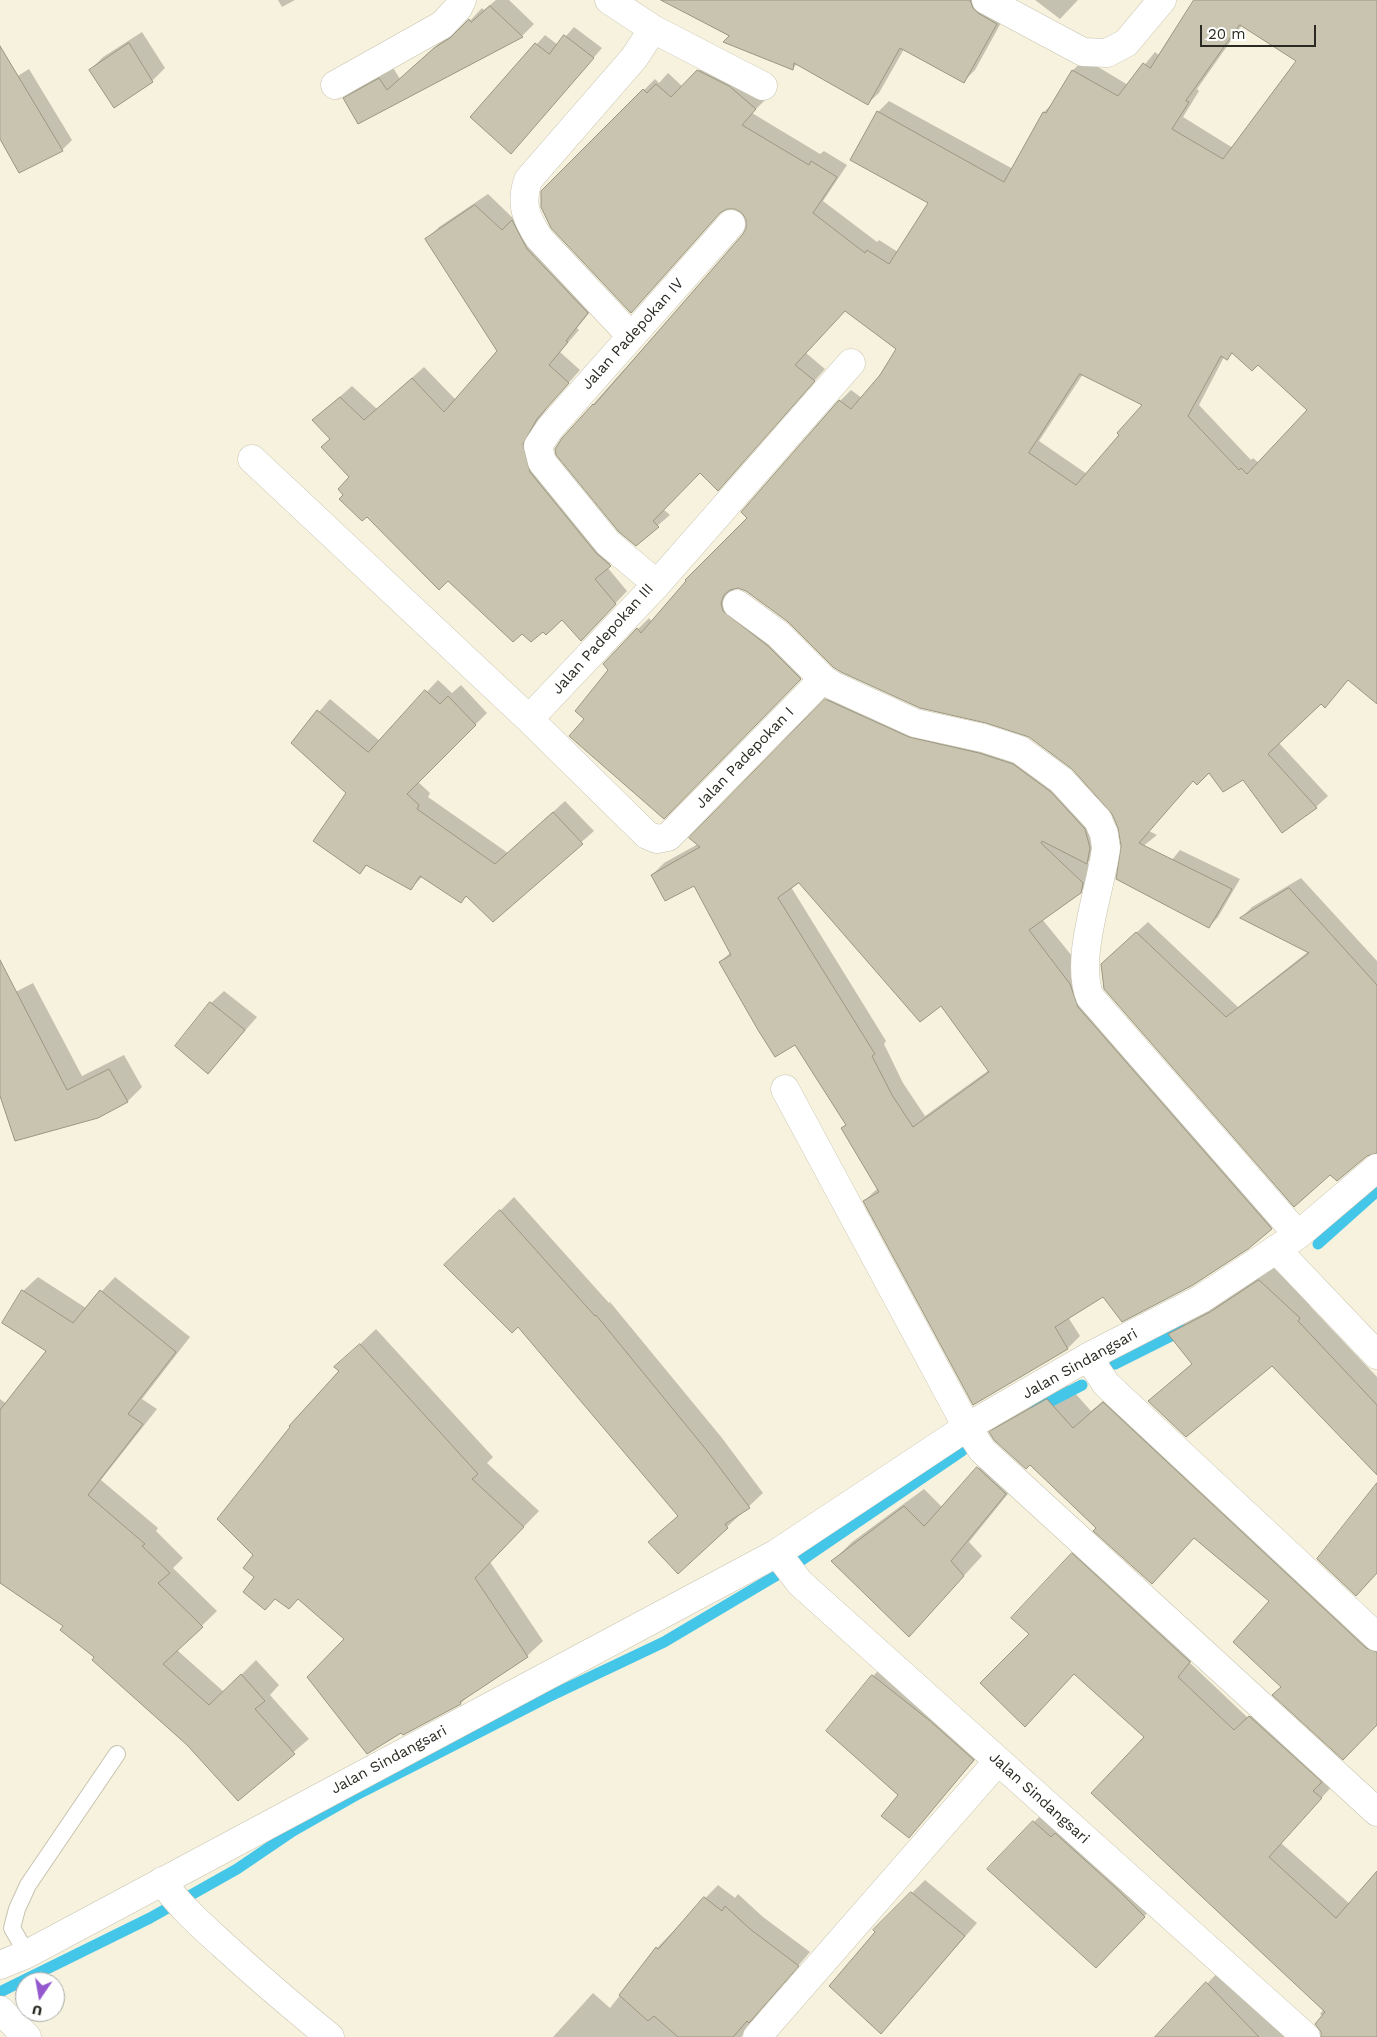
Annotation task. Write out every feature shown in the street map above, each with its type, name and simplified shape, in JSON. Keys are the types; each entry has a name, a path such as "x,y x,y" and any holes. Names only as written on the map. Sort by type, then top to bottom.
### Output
{"street":[{"path":"335,85 442,25 458,8 462,0"},
{"path":"609,0 653,29 763,86"},
{"path":"986,0 1083,52 1107,53 1126,43 1162,0"},
{"path":"631,336 539,238 528,221 523,207 523,194 528,180 634,58 653,29"},
{"name":"Jalan Padepokan IV","path":"538,446 550,428 731,224"},
{"path":"657,584 851,363"},
{"name":"Jalan Padepokan III","path":"529,719 657,584 608,544 542,462 538,446"},
{"path":"252,459 529,719"},
{"path":"736,604 778,634 823,679 915,723 983,738 1020,750 1061,780 1098,820 1104,834 1106,848 1087,945 1086,987 1090,997 1377,1355"},
{"name":"Jalan Padepokan I","path":"529,719 647,835 658,839 668,837 823,679"},
{"path":"785,1090 967,1427 982,1450 1377,1812"},
{"name":"Jalan Sindangsari","path":"0,1965 175,1897 784,1563 967,1427 1088,1357 1201,1299 1287,1242 1377,1168"},
{"path":"1088,1357 1106,1384 1377,1637"},
{"name":"Jalan Sindangsari","path":"784,1563 998,1761 1306,2037"},
{"path":"757,2037 998,1761"},
{"path":"175,1897 273,1992 330,2037"},
{"path":"0,2010 17,2035"}],"lane":[{"path":"27,1954 12,1928 28,1884 117,1754"}],"building":[{"path":"661,0 970,0 973,8 978,13 997,24 964,83 900,48 868,105 794,63 793,70 723,42 729,36"},
{"path":"1194,0 1377,0 1377,704 1348,680 1325,708 1321,704 1268,754 1317,808 1282,833 1243,780 1223,792 1209,773 1197,785 1193,781 1139,843 1232,889 1209,928 1116,879 1121,846 1118,828 1112,814 1072,769 1029,737 986,723 920,708 841,672 833,667 787,621 746,591 738,588 730,590 724,595 721,603 723,611 768,646 801,679 664,819 569,736 584,719 575,711 608,670 603,664 637,628 641,633 685,580 747,518 741,512 839,400 851,409 880,375 896,349 845,311 795,365 815,381 718,491 700,473 653,521 659,527 636,546 619,532 556,455 555,449 562,438 594,405 743,234 746,228 746,220 742,213 735,209 727,209 720,213 631,313 551,228 541,207 541,191 643,89 647,93 656,84 671,97 697,70 729,86 756,109 742,125 809,165 811,161 837,177 813,213 865,253 867,250 889,264 928,203 850,160 877,111 1004,182 1043,112 1046,113 1072,70 1118,96 1143,63 1150,68","holes":["1240,25 1296,61 1223,159 1172,129 1189,102 1186,101","1232,353 1252,371 1258,365 1307,410 1247,474 1241,468 1239,470 1188,416 1221,356 1227,360","1080,374 1142,405 1076,485 1029,453"]},
{"path":"490,6 523,37 358,124 343,98 379,78 387,90 434,48 450,38 469,19 471,22"},
{"path":"564,35 594,58 511,154 470,117 535,43 549,54"},
{"path":"129,43 153,82 114,108 89,70"},
{"path":"0,46 63,151 19,173 0,139"},
{"path":"475,205 502,230 512,220 527,249 588,313 549,365 569,383 537,419 523,444 530,472 596,553 611,566 595,579 616,604 581,641 562,620 546,635 543,632 531,642 522,634 513,642 448,581 439,590 367,517 362,521 339,499 343,495 338,489 349,477 321,447 330,439 312,420 340,397 364,420 412,378 444,412 497,351 425,239"},
{"path":"425,690 440,704 448,696 476,725 407,794 419,805 417,809 495,864 553,812 583,844 493,922 466,896 461,903 420,876 411,890 366,865 360,874 313,841 346,793 291,743 317,710 368,752"},
{"path":"825,699 909,737 979,753 1013,764 1051,792 1085,829 1090,848 1087,864 1042,841 1041,843 1083,883 1081,893 1029,930 1070,984 1078,1007 1272,1229 1248,1249 1193,1285 1122,1322 1103,1297 1055,1327 1068,1349 973,1405 863,1201 879,1192 841,1128 846,1125 795,1045 775,1057 719,962 731,955 694,886 665,901 651,875 700,847 689,838","holes":["799,883 920,1022 941,1006 989,1072 913,1127 892,1095 872,1056 875,1054 778,898"]},
{"path":"1289,888 1377,985 1377,1153 1367,1156 1337,1181 1330,1175 1294,1207 1104,989 1101,964 1136,932 1226,1017 1309,953 1240,918"},
{"path":"0,960 67,1090 109,1069 128,1102 98,1118 15,1141 0,1096"},
{"path":"210,1002 245,1030 208,1074 175,1046"},
{"path":"500,1210 596,1315 708,1452 750,1508 725,1524 728,1528 678,1574 648,1542 678,1516 518,1327 512,1333 444,1265"},
{"path":"1259,1280 1300,1318 1298,1321 1377,1405 1377,1475 1272,1366 1186,1437 1148,1401 1192,1364 1168,1334 1210,1312"},
{"path":"22,1290 73,1323 100,1290 176,1352 128,1414 143,1424 88,1495 145,1544 142,1546 170,1573 158,1583 203,1627 163,1664 209,1705 241,1674 265,1701 255,1709 295,1754 238,1801 187,1745 92,1660 94,1657 60,1630 63,1626 0,1583 0,1410 46,1351 2,1323"},
{"path":"360,1344 478,1474 472,1479 524,1527 475,1578 528,1657 460,1702 461,1704 403,1735 401,1733 367,1754 307,1677 344,1639 298,1599 289,1609 275,1599 265,1610 243,1592 254,1577 243,1568 253,1555 217,1519 289,1426 339,1371 334,1367"},
{"path":"1047,1399 1073,1428 1103,1402 1366,1648 1377,1652 1377,1725 1343,1760 1272,1695 1281,1687 1233,1642 1269,1601 1194,1538 1152,1584 1093,1531 1096,1528 1030,1465 1026,1469 994,1440 989,1432"},
{"path":"977,1467 1006,1494 951,1561 964,1576 909,1637 831,1561 904,1506 924,1526"},
{"path":"1377,1483 1377,1573 1356,1596 1317,1559"},
{"path":"1072,1553 1190,1662 1178,1677 1234,1730 1249,1716 1322,1782 1313,1791 1322,1798 1269,1857 1336,1918 1377,1871 1377,2037 1321,2037 1321,2032 1315,2024 1325,2012 1091,1793 1144,1737 1074,1674 1025,1727 980,1683 1029,1634 1011,1618"},
{"path":"872,1675 929,1720 974,1760 909,1838 881,1816 898,1795 826,1731"},
{"path":"1033,1821 1051,1837 1055,1833 1145,1917 1096,1968 987,1869"},
{"path":"911,1892 965,1936 881,2034 829,1986 875,1932 873,1930"},
{"path":"704,1897 722,1911 725,1906 750,1929 799,1966 749,2023 747,2021 733,2037 678,2037 654,2016 648,2021 619,1995 656,1947 658,1949"},
{"path":"1206,1982 1259,2037 1155,2037"}],"waterway":[{"path":"1318,1244 1377,1191"},
{"path":"1115,1364 1183,1330"},
{"path":"1036,1409 1082,1385"},
{"path":"0,1992 150,1918 237,1869 293,1831 358,1794 546,1698 664,1642 799,1562 962,1451"}]}
